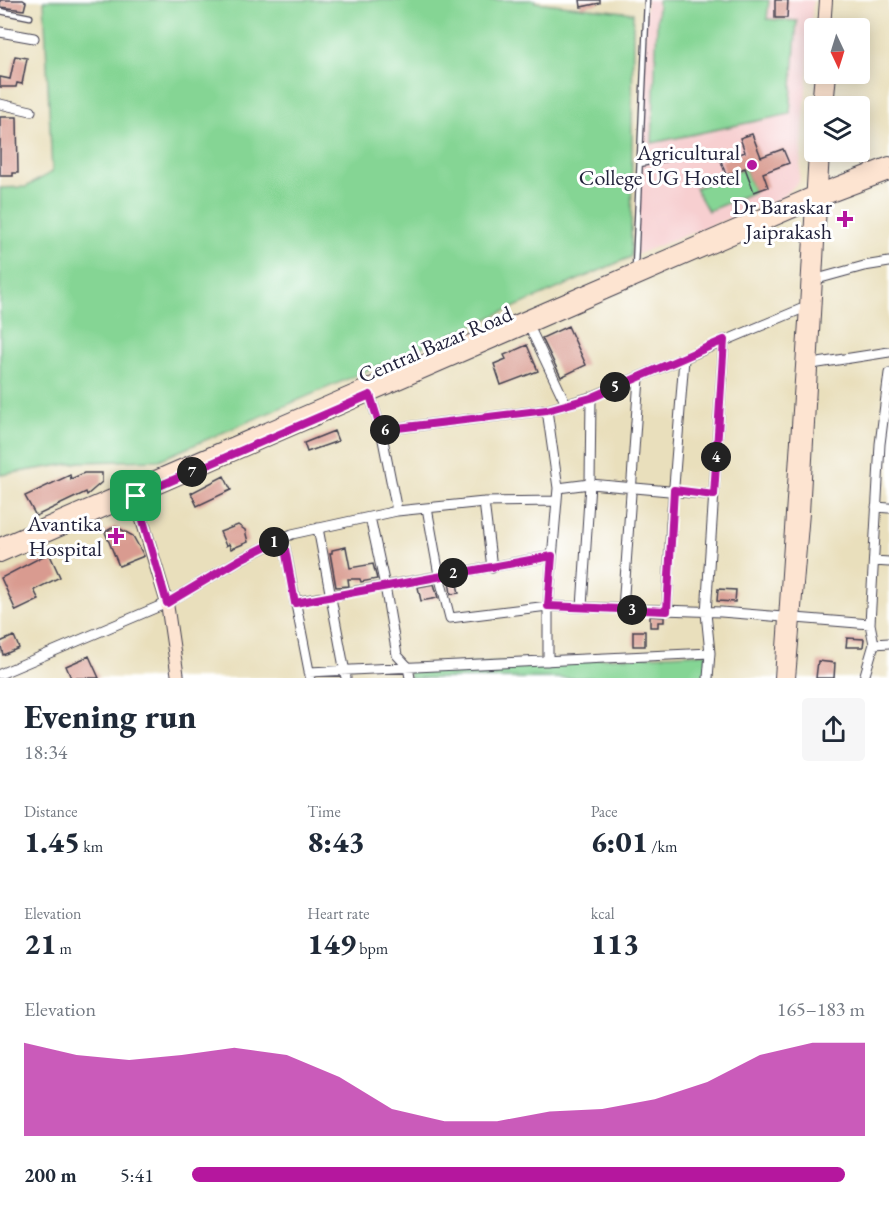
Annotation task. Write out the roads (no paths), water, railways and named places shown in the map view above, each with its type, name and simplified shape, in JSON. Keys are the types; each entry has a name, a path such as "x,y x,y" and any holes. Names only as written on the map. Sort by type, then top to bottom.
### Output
{"main road":[{"path":"825,18 826,0"},
{"path":"832,18 833,0"},
{"path":"781,678 803,513 809,380 817,279 815,162"},
{"path":"789,678 806,307 815,197 822,162"},
{"name":"Central Bazar Road","path":"0,544 134,492 370,395 815,197 841,181 889,163"},
{"path":"822,166 841,181"},
{"name":"Central Bazar Road","path":"0,556 134,492 635,270 815,197 889,174"},
{"path":"134,492 167,603 178,678"}],"street":[{"path":"0,33 34,38"},
{"path":"0,104 31,111"},
{"path":"817,279 864,266 889,262"},
{"path":"381,430 547,410 591,398 806,307"},
{"path":"529,326 566,404"},
{"path":"708,678 710,653 706,613 724,340"},
{"path":"812,364 889,352"},
{"path":"667,611 684,359"},
{"path":"864,678 874,644 870,624 876,507 880,444 889,373"},
{"path":"623,609 639,378"},
{"path":"370,395 381,430 397,511"},
{"path":"582,607 590,484 591,398"},
{"path":"547,410 558,488 548,606 548,661"},
{"path":"558,488 590,484 714,495"},
{"path":"0,674 167,603 241,559 291,534 397,511 484,502 557,501"},
{"path":"484,502 492,568"},
{"path":"876,507 889,508"},
{"path":"427,508 439,575 450,618 548,606 721,612 870,624"},
{"path":"370,517 385,585 396,655 408,667 410,678"},
{"path":"318,528 345,674"},
{"path":"283,538 310,675 345,674 408,667 710,653"},
{"path":"295,603 552,556"},
{"path":"874,561 889,562"},
{"path":"874,644 889,643"}],"lane":[{"path":"635,270 647,0"},
{"path":"0,11 30,17"},
{"path":"640,164 693,153"}],"place":[{"name":"Agricultural College UG Hostel","path":"752,165"},
{"name":"Dr Baraskar Jaiprakash","path":"845,219"},
{"name":"Avantika Hospital","path":"116,536"}]}
